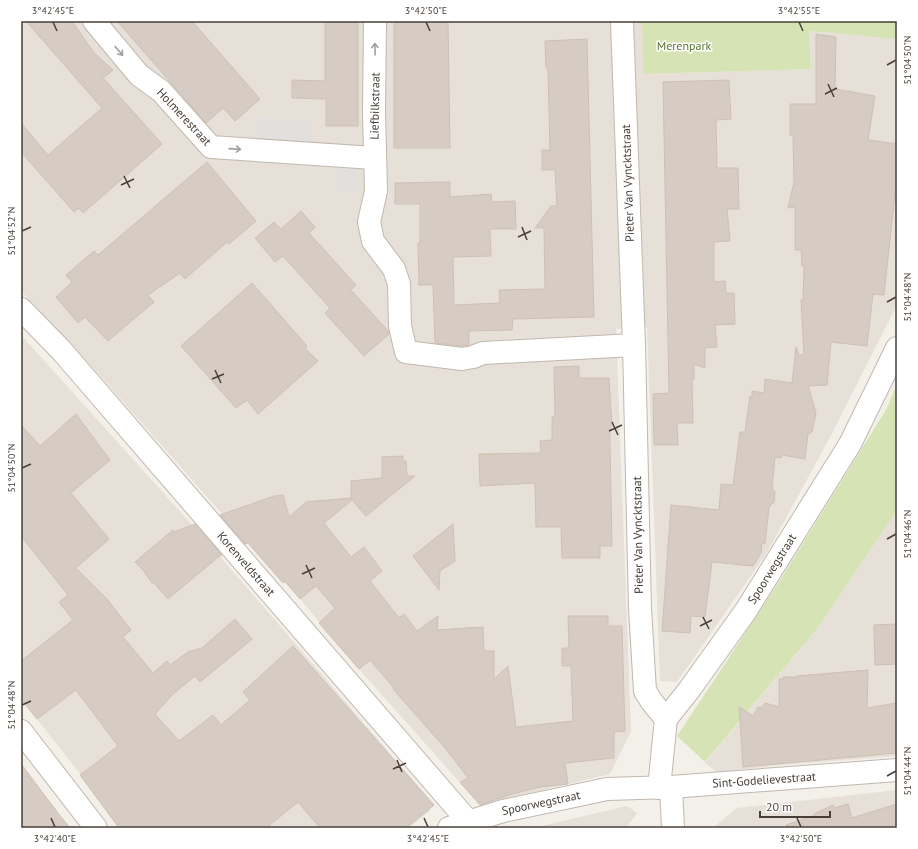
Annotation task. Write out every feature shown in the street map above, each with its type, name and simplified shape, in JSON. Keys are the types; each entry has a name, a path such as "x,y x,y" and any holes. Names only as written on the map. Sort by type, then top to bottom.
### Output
{"street":[{"name":"Holmerestraat","path":"94,21 139,75 161,91 210,147 374,158"},
{"name":"Liefbilkstraat","path":"375,21 374,158 376,192 369,222 373,241 394,269 400,284 400,326 406,352 462,359 483,353 634,345"},
{"name":"Pieter Van Vyncktstraat","path":"622,21 634,345 640,609 645,691 666,719"},
{"name":"Korenveldstraat","path":"21,309 61,350 459,824"},
{"name":"Spoorwegstraat","path":"666,719 689,690 745,612 842,458 897,348"},
{"path":"666,719 665,787 673,828"},
{"path":"21,732 96,828"},
{"name":"Sint-Godelievestraat","path":"665,787 897,770"},
{"name":"Spoorwegstraat","path":"459,824 503,811 607,789 665,787"}],"shaded area":[{"path":"21,21 642,21 644,74 811,69 809,31 896,39 897,35 897,305 829,439 768,551 677,682 660,681 647,327 616,329 631,731 610,774 480,805 350,659 296,594 269,567 103,379 21,291"},
{"path":"258,118 311,121 312,143 256,140"},
{"path":"337,159 358,161 359,193 338,193"},
{"path":"21,335 211,546 430,800 430,811 409,828 123,828 21,699"},
{"path":"897,511 897,756 782,765 717,772 705,763 817,629"},
{"path":"897,790 897,828 713,828 737,808"},
{"path":"627,806 637,813 626,828 533,828"}],"green space":[{"name":"Merenpark","path":"642,21 897,21 896,39 809,31 811,69 643,74"},
{"path":"897,384 897,511 817,629 705,762 677,736 779,582 887,408"}],"building":[{"path":"26,21 72,21 94,53 113,70 103,78 162,144 83,213 79,208 74,212 21,152 21,123 48,155 102,108"},
{"path":"117,21 192,21 260,99 235,121 223,108 206,123"},
{"path":"325,21 358,21 358,126 326,126 326,99 292,98 292,80 325,81"},
{"path":"394,21 448,21 450,148 394,148"},
{"path":"816,34 836,37 835,89 875,96 868,140 897,144 897,194 895,194 884,295 873,294 867,346 831,342 827,385 808,386 816,413 812,432 808,434 805,459 782,455 781,458 775,457 772,488 775,492 774,502 769,507 765,544 762,543 761,553 753,566 712,562 705,617 691,616 690,633 662,631 671,505 719,510 721,484 733,485 740,432 745,432 752,391 764,393 765,379 792,383 796,347 799,355 804,355 801,300 803,300 804,266 802,266 801,250 795,250 795,207 788,208 794,182 793,135 790,135 790,104 816,104"},
{"path":"587,39 594,317 513,319 512,330 469,331 469,345 461,346 435,343 433,285 419,285 418,243 420,243 420,204 395,204 395,183 450,182 450,197 491,194 492,202 515,201 516,229 490,229 491,256 453,257 454,305 500,303 499,290 545,289 544,228 535,228 551,206 557,206 555,170 542,170 542,150 550,150 548,68 546,68 545,41"},
{"path":"729,80 731,119 716,120 717,168 738,168 739,209 727,209 730,241 714,242 714,282 725,281 726,293 734,293 735,324 715,325 717,347 705,348 705,368 694,364 694,379 692,379 693,423 677,423 678,445 654,445 653,394 669,393 663,82"},
{"path":"207,162 256,221 229,244 227,242 185,279 180,273 148,295 154,302 108,341 85,317 78,323 56,297 72,282 66,275 94,251 98,255"},
{"path":"301,211 315,227 309,233 356,285 351,290 389,332 389,334 364,356 325,313 330,308 283,256 275,262 255,238 274,222 281,229"},
{"path":"252,283 307,346 305,348 318,361 258,414 247,400 236,408 181,346"},
{"path":"579,366 579,378 609,378 612,426 610,427 610,442 612,546 600,546 600,558 562,558 561,527 536,527 535,483 480,486 479,454 541,453 540,441 552,440 552,417 555,416 554,367"},
{"path":"76,414 110,460 71,493 109,539 76,568 107,599 131,630 123,637 153,673 167,661 170,665 188,652 202,648 235,619 252,639 200,682 195,676 173,694 155,714 179,741 213,715 221,725 250,700 243,692 293,646 434,805 406,828 320,828 298,802 266,828 119,828 80,775 118,746 76,690 37,719 21,699 21,661 73,620 59,602 68,595 21,536 21,425 40,446"},
{"path":"403,456 403,461 406,461 407,476 415,476 366,516 352,500 324,523 351,557 364,547 382,571 370,581 399,618 404,614 417,631 438,616 437,630 483,627 484,651 494,651 494,679 508,666 516,727 573,721 571,666 562,666 562,648 569,648 568,616 608,616 608,626 622,626 625,731 614,732 614,758 565,763 568,784 540,787 509,795 480,805 460,782 468,778 446,749 393,689 394,688 370,660 359,669 319,623 335,608 316,586 300,599 285,581 283,583 248,543 245,544 220,515 274,496 283,495 289,517 306,502 351,498 351,481 382,478 382,457"},
{"path":"195,524 222,555 168,599 153,582 152,583 135,562 173,530 174,532"},
{"path":"453,524 455,561 440,571 439,590 413,556"},
{"path":"897,624 897,664 875,665 874,625"},
{"path":"868,670 867,708 897,703 897,753 743,767 739,707 753,716 758,707 761,708 765,703 779,707 779,679 784,679 783,677"},
{"path":"21,764 58,813 70,828 21,828"},
{"path":"848,804 852,818 897,804 897,828 787,828 786,825 815,815 814,814 833,805 834,808"}]}
